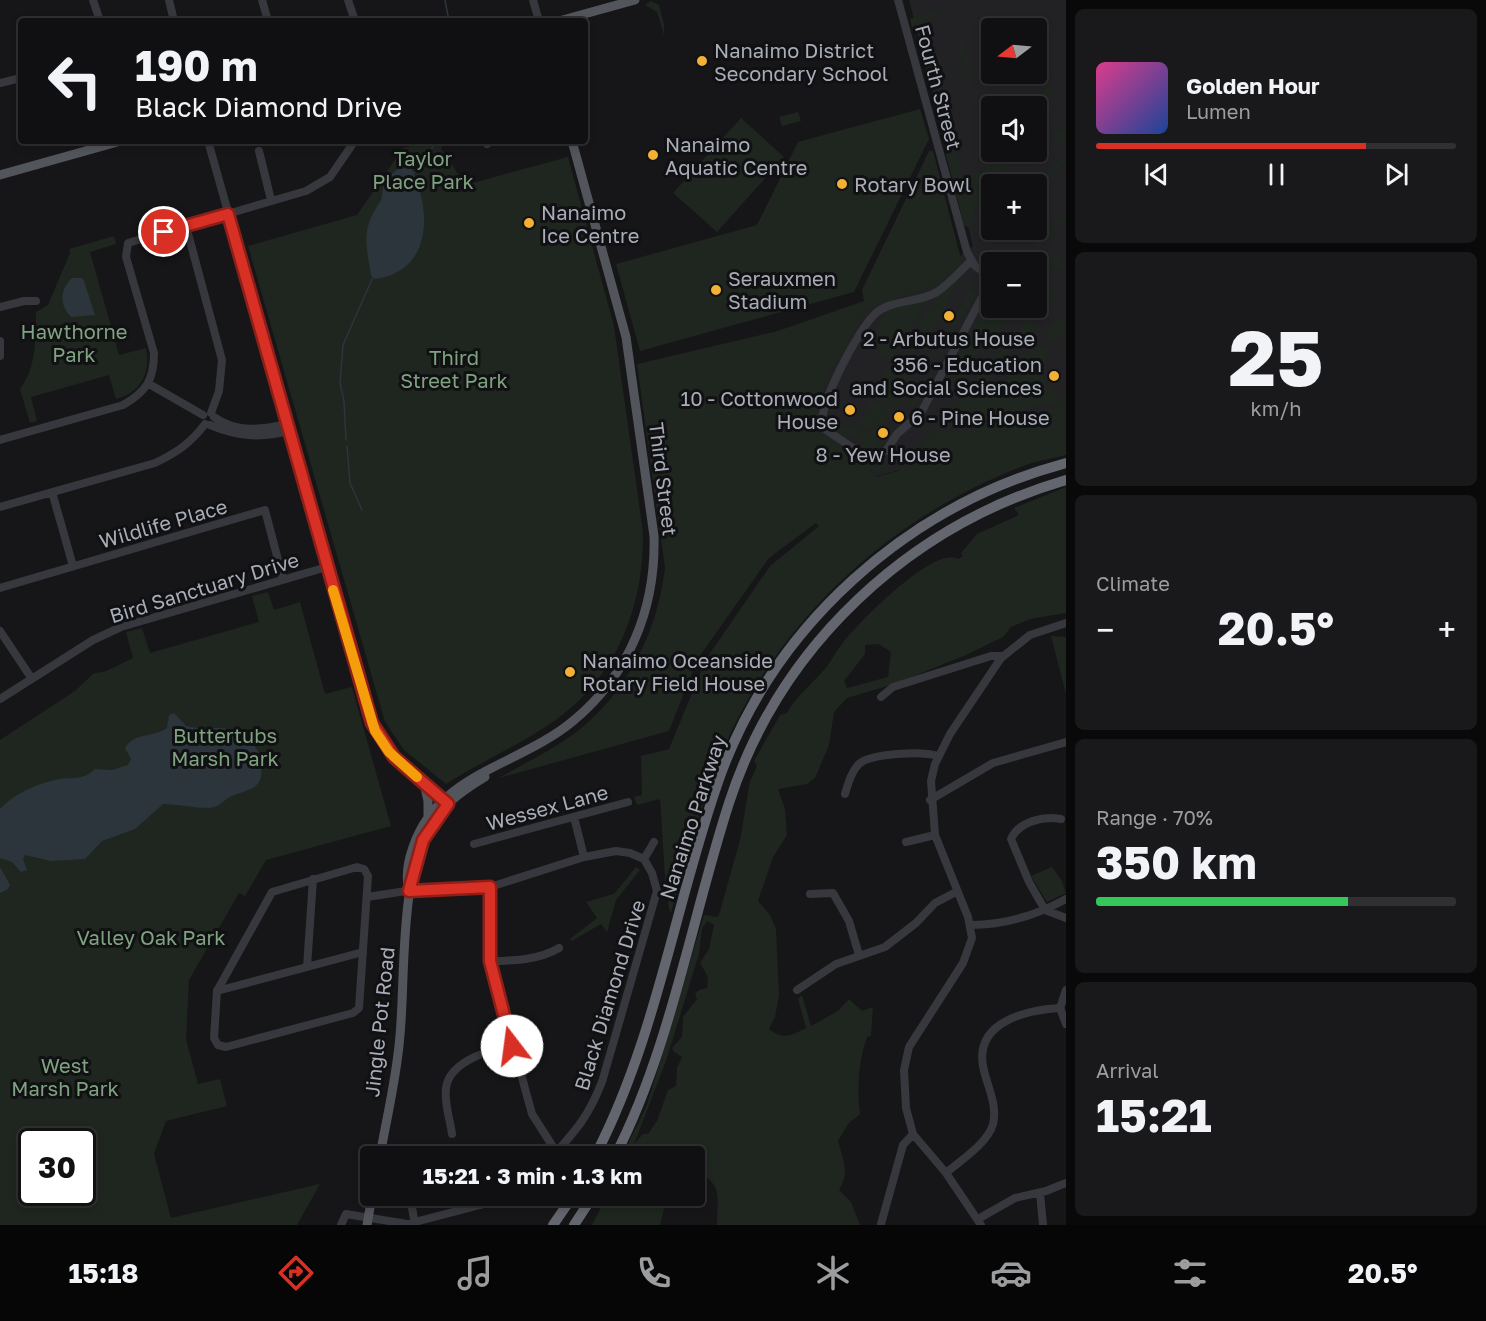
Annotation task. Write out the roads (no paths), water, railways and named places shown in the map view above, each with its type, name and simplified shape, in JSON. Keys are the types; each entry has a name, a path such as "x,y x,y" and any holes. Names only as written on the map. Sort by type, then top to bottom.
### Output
{"highway":[{"name":"Nanaimo Parkway","path":"600,1146 616,1114 632,1071 722,773 748,715 775,670 799,637 834,597 864,569 906,537 979,494 1066,463"},
{"name":"Nanaimo Parkway","path":"619,1146 652,1066 734,789 758,731 793,674 850,605 914,552 986,510 1066,480"},
{"path":"553,1225 566,1206"},
{"path":"574,1225 586,1206"}],"main road":[{"path":"570,18 635,0"},
{"path":"0,175 110,144"},
{"name":"Third Street","path":"445,801 501,765 560,732 605,689 634,643 645,613 652,582 653,526 626,337 573,144"},
{"path":"424,783 428,801 428,817"},
{"name":"Jingle Pot Road","path":"409,891 406,880 415,841 428,817 445,801"},
{"name":"Jingle Pot Road","path":"382,1146 398,1053 409,891 423,840 445,801"},
{"path":"367,1221 370,1206"}],"street":[{"path":"93,0 98,18"},
{"path":"169,0 173,18"},
{"path":"262,0 267,18"},
{"path":"348,0 354,18"},
{"path":"533,0 538,18"},
{"name":"Fourth Street","path":"898,0 971,261"},
{"path":"0,83 18,79"},
{"path":"209,144 287,427 375,731 389,752 445,801"},
{"path":"0,440 123,405 139,396 150,384 154,368 154,353 126,256 126,245 131,241 228,214 321,184 330,177 353,144"},
{"path":"259,151 271,200"},
{"path":"0,507 155,463 178,452 196,437 209,419 219,391 222,360 186,226"},
{"path":"981,272 971,261 936,293 892,304 875,314 855,345 828,396 821,419 823,428 865,456 871,458 886,451 897,434 921,413 981,299"},
{"path":"0,308 24,301 36,301"},
{"path":"0,341 0,356"},
{"path":"150,384 230,432 259,436 287,427"},
{"path":"52,492 73,566"},
{"name":"Wildlife Place","path":"0,588 265,510 284,579"},
{"name":"Bird Sanctuary Drive","path":"0,699 93,640 121,627 327,567"},
{"path":"1066,623 1030,635 1002,656 968,703 938,756 931,782 930,800 935,835 970,925 972,938 968,952 914,1036 905,1058 906,1108 913,1134 946,1173 980,1222 1015,1198 1040,1193 1066,1183"},
{"path":"0,631 32,679"},
{"path":"882,697 893,687 991,656 1002,656"},
{"path":"930,800 993,763 1066,742"},
{"path":"845,794 854,771 867,759 927,753 938,756"},
{"name":"Wessex Lane","path":"474,844 628,802"},
{"path":"1061,819 1048,816 1033,821 1015,831 1011,839 1029,882 1045,910 1066,918"},
{"path":"574,817 584,857"},
{"path":"906,842 935,835"},
{"path":"367,897 409,891 490,887 584,857 616,851 630,853 644,859 654,842"},
{"name":"Black Diamond Drive","path":"563,1146 592,1106 602,1082 657,891 652,873 644,859"},
{"path":"357,867 364,869 368,876 367,897 360,1006 356,1011 226,1047 218,1045 214,1038 217,991 272,892 357,867"},
{"path":"307,967 313,879"},
{"path":"490,887 490,961 531,1114 550,1146"},
{"path":"810,894 824,891 833,893 849,921 860,955"},
{"path":"797,990 829,967 885,947 916,923 934,903 956,892"},
{"path":"970,925 992,924 1045,910 1066,898"},
{"path":"490,961 549,954 559,948"},
{"path":"217,991 363,952"},
{"path":"1066,990 1060,1008 1066,1024"},
{"path":"946,1173 987,1137 993,1125 993,1105 982,1059 988,1037 1014,1016 1029,1011 1060,1008"},
{"path":"452,1134 446,1101 446,1086 458,1066 484,1053 535,1039"},
{"path":"880,1224 903,1145 913,1134"},
{"path":"1040,1193 1043,1225"},
{"path":"412,1206 415,1224"},
{"path":"341,1225 346,1214 367,1221 415,1224 479,1206"}],"waterway":[{"path":"445,0 448,18"},
{"path":"414,173 424,163 434,144"},
{"path":"346,440 344,401 340,383 343,345 373,277"},
{"path":"347,446 350,483 362,510"}],"place":[{"name":"Nanaimo District Secondary School","path":"702,61"},
{"name":"Nanaimo Aquatic Centre","path":"653,155"},
{"name":"Rotary Bowl","path":"842,184"},
{"name":"Nanaimo Ice Centre","path":"529,223"},
{"name":"Serauxmen Stadium","path":"716,290"},
{"name":"2 - Arbutus House","path":"949,316"},
{"name":"356 - Education and Social Sciences","path":"1054,376"},
{"name":"10 - Cottonwood House","path":"850,410"},
{"name":"6 - Pine House","path":"899,417"},
{"name":"8 - Yew House","path":"883,433"},
{"name":"Nanaimo Oceanside Rotary Field House","path":"570,672"}],"park label":[{"name":"Taylor Place Park","path":"423,170"},
{"name":"Hawthorne Park","path":"74,342"},
{"name":"Third Street Park","path":"454,368"},
{"name":"Buttertubs Marsh Park","path":"225,746"},
{"name":"Valley Oak Park","path":"151,937"},
{"name":"West Marsh Park","path":"65,1076"}]}
